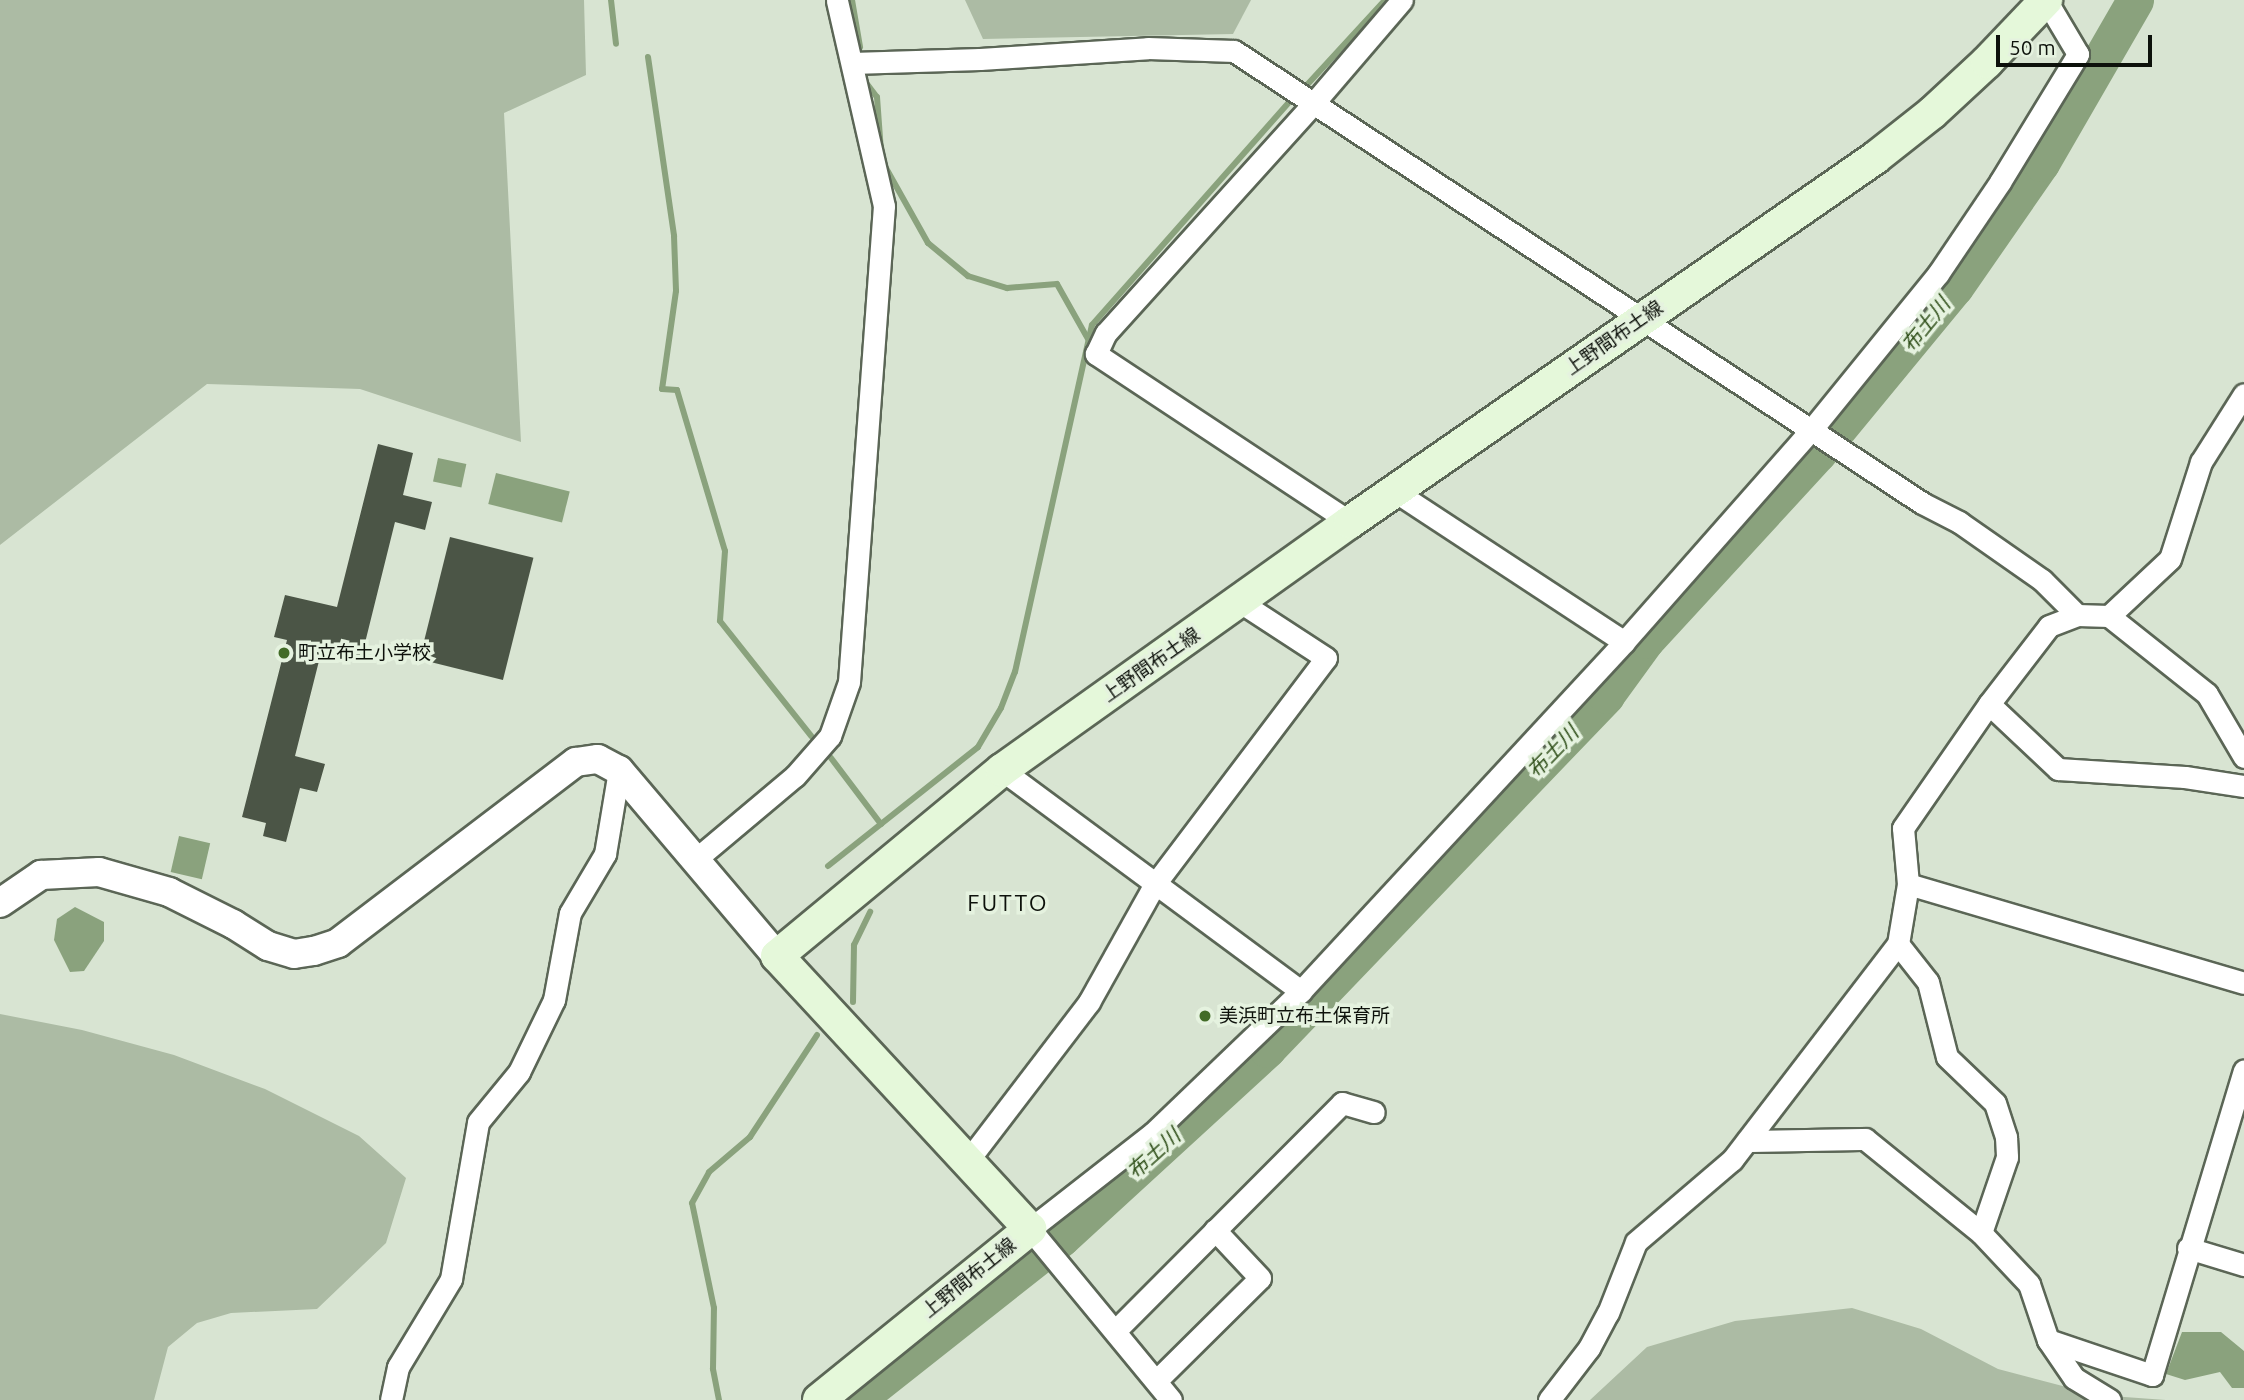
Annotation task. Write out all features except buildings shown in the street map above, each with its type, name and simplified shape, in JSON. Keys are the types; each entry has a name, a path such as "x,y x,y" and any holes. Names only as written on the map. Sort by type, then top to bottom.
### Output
{"main road":[{"name":"上野間布土線","path":"819,1400 1034,1234 777,956 1002,770 1350,522 1884,151 1987,62 2046,0"}],"street":[{"path":"696,859 795,776 830,736 849,682 884,206 837,0"},
{"path":"1350,522 1096,354 1106,333 1312,105 1402,0"},
{"path":"1171,1400 1060,1262 1034,1234 1153,1133 1301,991 1623,642 1812,429 1938,274 2000,182 2078,54 2046,0"},
{"path":"852,63 980,59 1148,48 1234,51 1312,105 1922,503 1959,522 2032,573 2077,615"},
{"path":"2109,616 2170,559 2201,462 2244,394"},
{"path":"1396,492 1623,642"},
{"path":"966,1163 1089,1002 1155,884 1326,658 1240,602"},
{"path":"1549,1400 1590,1348 1608,1313 1636,1242 1732,1160 1898,944 1908,884 1903,828 1989,704 2049,626 2077,615 2109,616 2207,694 2244,757"},
{"path":"1989,704 2058,769 2185,777 2244,786"},
{"path":"0,903 41,874 99,872 169,892 233,924 268,946 294,954 314,951 338,943 576,762 598,759 619,770 777,956"},
{"path":"391,1400 398,1367 451,1279 478,1122 519,1072 554,1000 570,913 606,854 619,770"},
{"path":"1002,770 1301,991"},
{"path":"1908,884 2244,983"},
{"path":"1898,944 1928,982 1947,1057 1995,1103 2006,1137 2007,1157 1981,1233"},
{"path":"2049,1340 2152,1375 2188,1248 2236,1125 2244,1071"},
{"path":"1115,1331 1342,1102 1374,1112"},
{"path":"1747,1141 1865,1139 1981,1233 2028,1284 2049,1340 2074,1378 2110,1400"},
{"path":"1156,1381 1260,1278 1215,1230"},
{"path":"2188,1248 2244,1265"}],"shaded area":[{"path":"0,0 584,0 586,75 504,113 521,442 360,389 207,384 0,545"},
{"path":"965,0 1251,0 1233,34 983,39"},
{"path":"438,458 466,464 461,488 433,481"},
{"path":"496,473 570,491 562,522 488,504"},
{"path":"179,836 210,843 202,879 171,872"},
{"path":"75,907 104,922 104,941 84,971 70,972 54,940 57,919"},
{"path":"0,1014 82,1030 174,1055 265,1089 359,1136 406,1178 386,1243 317,1309 231,1313 197,1323 168,1347 154,1400 0,1400"},
{"path":"1852,1308 1921,1329 1998,1369 2097,1395 2166,1400 1590,1400 1647,1347 1735,1321"},
{"path":"2182,1332 2221,1332 2244,1351 2244,1388 2232,1388 2220,1372 2185,1380 2166,1374"}],"waterway":[{"path":"611,0 616,44"},
{"path":"852,0 860,47"},
{"path":"1306,86 1385,0"},
{"name":"布土川","path":"856,1400 1061,1238 1267,1049 1606,695 1646,640 1818,453 1955,287 2041,163 2135,0"},
{"path":"648,57 674,236 676,291 662,389 677,390 725,551 720,621 811,736"},
{"path":"864,80 877,97 881,151"},
{"path":"828,866 978,747 1001,708 1015,672 1092,325 1291,100"},
{"path":"882,161 928,243 968,276 1007,288 1057,284 1088,339"},
{"path":"831,758 881,824"},
{"path":"853,1002 854,945 870,912"},
{"path":"719,1400 713,1369 714,1308 692,1203 709,1172 750,1137 817,1035"}],"place":[{"name":"町立布土小学校","path":"284,653"},
{"name":"美浜町立布土保育所","path":"1205,1016"}],"district":[{"name":"FUTTO","path":"1008,903"}]}
